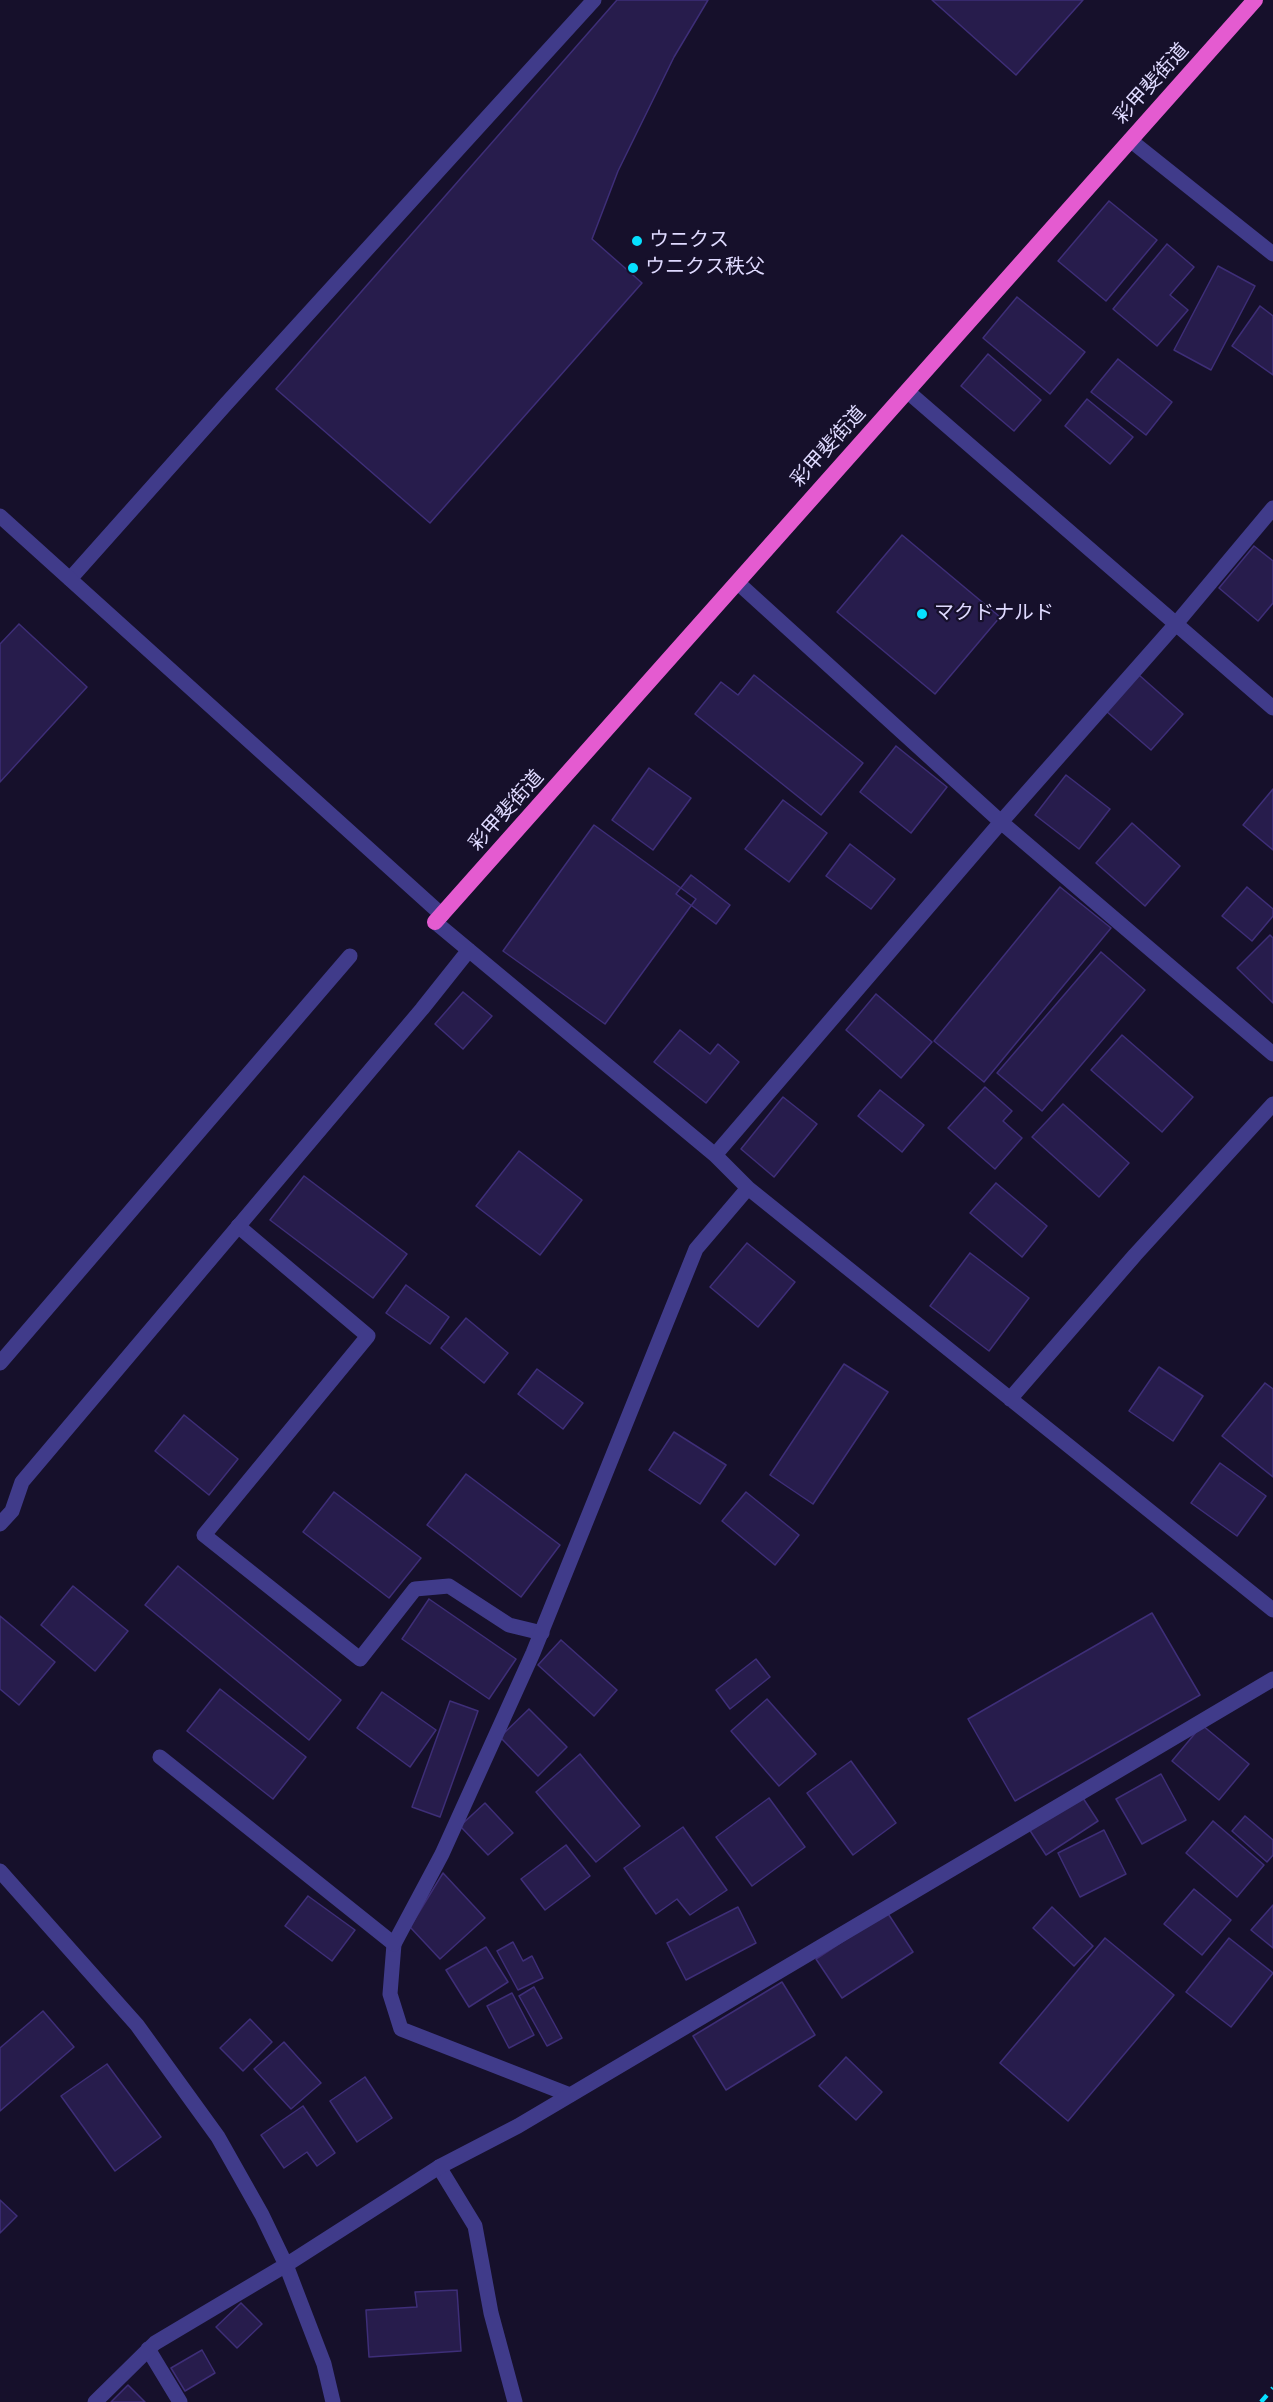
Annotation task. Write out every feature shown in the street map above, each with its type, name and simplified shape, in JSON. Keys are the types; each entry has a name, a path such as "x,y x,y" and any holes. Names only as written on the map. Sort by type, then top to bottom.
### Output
{"highway":[{"name":"彩甲斐街道","path":"439,918 1255,0"}],"street":[{"path":"70,579 594,0"},
{"path":"1130,140 1273,254"},
{"path":"907,391 1273,708"},
{"path":"716,1155 1001,822 1175,625 1273,508"},
{"path":"0,516 439,918 469,950 716,1155 748,1188 1273,1610"},
{"path":"738,582 1001,822 1273,1054"},
{"path":"0,1524 12,1510 22,1482 422,1009 469,950"},
{"path":"0,1363 350,956"},
{"path":"1010,1400 1135,1255 1273,1104"},
{"path":"570,2095 400,2029 390,1994 394,1944 442,1854 542,1633 696,1249 748,1188"},
{"path":"238,1226 368,1336 204,1535 360,1659 415,1589 449,1586 509,1625 542,1633"},
{"path":"95,2402 155,2343 286,2265 439,2167 518,2126 1273,1679"},
{"path":"160,1757 394,1944"},
{"path":"0,1871 137,2025 212,2128 262,2215 286,2265 324,2364 333,2402"},
{"path":"439,2167 475,2226 491,2313 514,2402"},
{"path":"148,2349 180,2402"}],"building":[{"path":"617,0 708,0 674,57 618,171 592,239 642,283 430,523 276,389"},
{"path":"932,0 1083,0 1016,75"},
{"path":"1109,201 1157,240 1106,301 1058,261"},
{"path":"1167,244 1194,267 1170,295 1188,310 1157,346 1113,309"},
{"path":"1218,266 1255,286 1211,370 1174,350"},
{"path":"1017,297 1085,352 1050,394 983,338"},
{"path":"1260,306 1273,316 1273,375 1232,346"},
{"path":"988,354 1041,400 1014,431 961,386"},
{"path":"1118,359 1172,402 1146,435 1091,392"},
{"path":"1087,399 1133,437 1110,464 1065,426"},
{"path":"902,535 1000,617 935,694 837,612"},
{"path":"1254,546 1273,561 1273,603 1258,621 1219,588"},
{"path":"19,624 87,687 0,782 0,644"},
{"path":"754,675 863,763 821,815 695,714 721,682 738,695"},
{"path":"1139,675 1183,714 1151,750 1106,711"},
{"path":"896,746 947,787 911,833 860,792"},
{"path":"649,768 691,798 653,850 612,820"},
{"path":"1066,775 1110,809 1079,849 1035,815"},
{"path":"1273,789 1273,850 1243,825"},
{"path":"783,800 827,833 789,882 745,849"},
{"path":"1132,823 1180,866 1145,906 1096,863"},
{"path":"594,825 696,899 605,1024 503,951"},
{"path":"850,844 895,879 871,909 826,876"},
{"path":"691,875 730,905 716,924 676,894"},
{"path":"1060,887 1111,928 984,1082 934,1041"},
{"path":"1247,887 1273,909 1273,916 1252,941 1222,916"},
{"path":"1270,935 1273,938 1273,1003 1237,968"},
{"path":"1101,952 1145,990 1042,1111 997,1073"},
{"path":"463,992 492,1016 463,1049 435,1024"},
{"path":"876,994 932,1042 901,1078 846,1030"},
{"path":"680,1030 710,1054 718,1044 739,1062 706,1103 654,1062"},
{"path":"1122,1035 1193,1097 1162,1132 1091,1070"},
{"path":"985,1087 1012,1111 1003,1121 1022,1138 995,1169 948,1128"},
{"path":"880,1090 924,1125 902,1152 858,1116"},
{"path":"783,1097 817,1124 774,1177 741,1149"},
{"path":"1063,1104 1129,1163 1099,1197 1032,1137"},
{"path":"519,1151 582,1200 540,1255 476,1206"},
{"path":"304,1176 407,1254 373,1298 270,1220"},
{"path":"996,1183 1047,1226 1022,1257 970,1213"},
{"path":"747,1243 795,1282 758,1327 710,1287"},
{"path":"970,1253 1029,1298 989,1351 930,1306"},
{"path":"406,1285 449,1317 430,1344 386,1313"},
{"path":"466,1318 508,1353 484,1383 441,1348"},
{"path":"844,1364 888,1392 813,1504 770,1475"},
{"path":"1159,1367 1203,1396 1173,1441 1129,1411"},
{"path":"537,1369 583,1403 563,1429 518,1394"},
{"path":"1265,1383 1273,1389 1273,1477 1222,1436"},
{"path":"184,1415 238,1459 209,1495 155,1451"},
{"path":"674,1432 726,1465 700,1504 649,1470"},
{"path":"1220,1463 1266,1496 1237,1536 1191,1503"},
{"path":"466,1474 560,1545 521,1597 427,1525"},
{"path":"334,1492 421,1558 389,1598 303,1532"},
{"path":"746,1492 799,1535 775,1565 722,1521"},
{"path":"178,1566 341,1700 309,1740 145,1605"},
{"path":"73,1586 128,1631 95,1671 41,1625"},
{"path":"429,1599 516,1659 489,1699 402,1639"},
{"path":"1152,1613 1200,1695 1015,1801 968,1719"},
{"path":"0,1616 55,1662 19,1705 0,1689"},
{"path":"561,1640 617,1690 594,1716 538,1665"},
{"path":"756,1659 770,1677 730,1709 716,1690"},
{"path":"220,1689 306,1757 273,1799 187,1731"},
{"path":"382,1692 436,1730 410,1767 357,1728"},
{"path":"767,1699 816,1754 779,1786 731,1731"},
{"path":"450,1701 478,1711 440,1817 412,1807"},
{"path":"529,1709 567,1747 538,1776 500,1737"},
{"path":"1202,1725 1249,1764 1219,1800 1172,1761"},
{"path":"580,1754 640,1826 596,1862 536,1792"},
{"path":"851,1761 896,1823 853,1855 807,1793"},
{"path":"1161,1774 1186,1820 1142,1844 1116,1799"},
{"path":"1081,1795 1098,1821 1046,1855 1029,1829"},
{"path":"769,1798 805,1847 752,1886 716,1837"},
{"path":"485,1803 513,1833 488,1855 460,1826"},
{"path":"1245,1816 1273,1840 1273,1855 1267,1862 1232,1831"},
{"path":"1213,1821 1264,1865 1237,1897 1186,1853"},
{"path":"683,1827 727,1890 690,1915 677,1899 656,1914 624,1868"},
{"path":"1104,1830 1126,1874 1080,1897 1058,1853"},
{"path":"566,1845 590,1876 545,1910 521,1879"},
{"path":"443,1873 485,1918 440,1959 410,1927"},
{"path":"1194,1889 1231,1920 1202,1955 1164,1924"},
{"path":"308,1896 355,1930 332,1961 285,1926"},
{"path":"1273,1905 1273,1948 1251,1930"},
{"path":"738,1907 756,1943 686,1980 667,1943"},
{"path":"1052,1907 1093,1946 1074,1966 1033,1928"},
{"path":"887,1912 913,1952 842,1998 816,1959"},
{"path":"1105,1938 1174,1995 1068,2121 1000,2063"},
{"path":"1229,1938 1273,1973 1231,2027 1186,1992"},
{"path":"513,1942 523,1961 532,1956 543,1978 518,1990 497,1951"},
{"path":"486,1947 508,1982 469,2007 446,1970"},
{"path":"782,1982 815,2035 726,2090 693,2036"},
{"path":"534,1987 562,2038 547,2046 519,1996"},
{"path":"512,1993 534,2035 509,2048 487,2006"},
{"path":"43,2011 74,2047 0,2111 0,2048"},
{"path":"250,2019 272,2042 243,2071 220,2048"},
{"path":"284,2042 321,2083 291,2109 254,2069"},
{"path":"846,2057 882,2092 856,2120 819,2086"},
{"path":"107,2064 161,2137 115,2171 61,2096"},
{"path":"365,2077 392,2118 357,2142 330,2101"},
{"path":"303,2106 335,2153 317,2166 307,2152 284,2168 261,2135"},
{"path":"0,2200 17,2216 0,2233"},
{"path":"457,2290 461,2351 369,2357 366,2310 417,2307 415,2292"},
{"path":"241,2303 262,2324 237,2348 216,2327"},
{"path":"202,2350 215,2373 185,2391 171,2368"},
{"path":"128,2385 145,2402 111,2402"}],"railway":[{"path":"1261,2402 1273,2388"}],"place":[{"name":"ウニクス","path":"637,241"},
{"name":"ウニクス秩父","path":"633,268"},
{"name":"マクドナルド","path":"922,614"}]}
